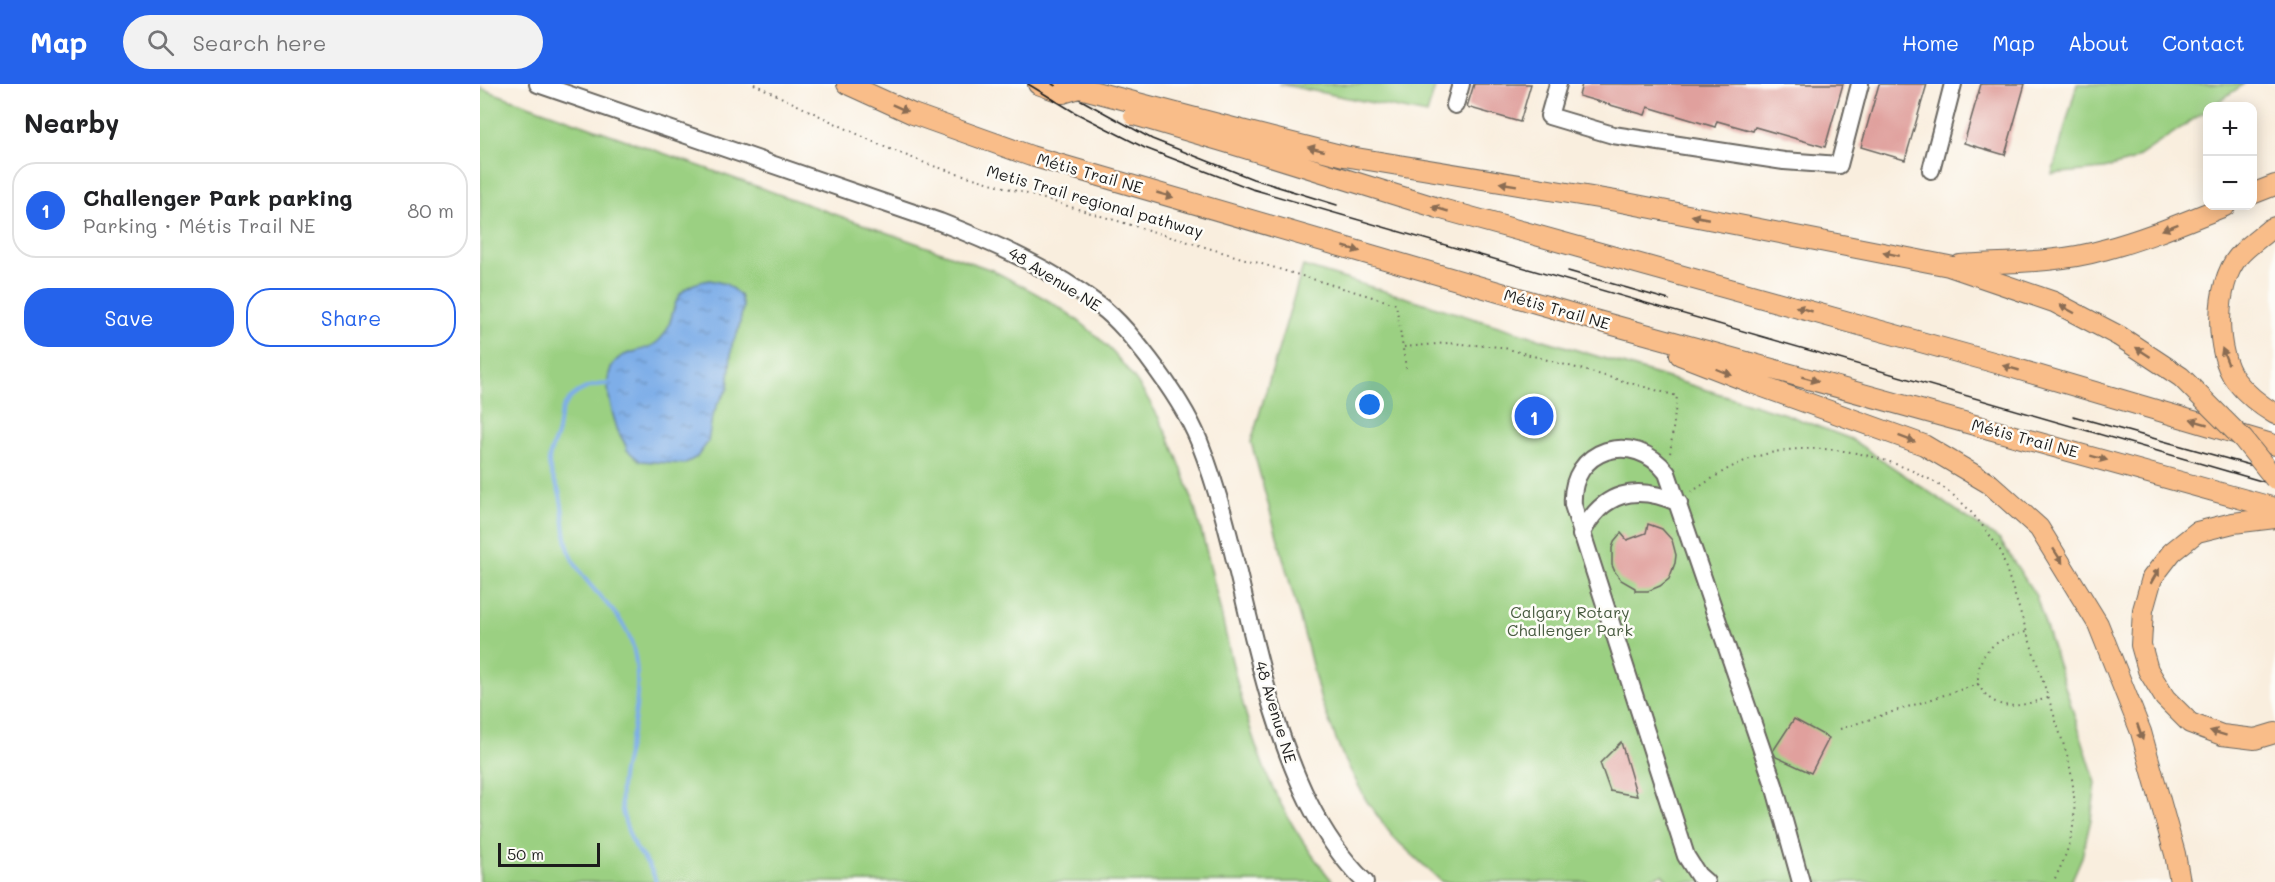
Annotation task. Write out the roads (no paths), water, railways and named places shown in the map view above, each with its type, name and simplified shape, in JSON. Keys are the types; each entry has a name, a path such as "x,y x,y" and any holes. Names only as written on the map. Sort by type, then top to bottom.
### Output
{"main road":[{"name":"Métis Trail NE","path":"846,84 913,114 1031,156 1591,319 2275,508"},
{"path":"1038,84 1063,93 1234,136 1616,201 1949,266 2054,302 2119,336 2181,377 2243,439 2275,479"},
{"path":"1234,136 1438,208 2000,364 2275,445"},
{"path":"2257,192 2275,185"},
{"path":"1949,266 2038,261 2102,251 2215,210"},
{"path":"2275,227 2237,258 2227,279 2220,308 2221,344 2234,380 2258,404 2275,414"},
{"path":"1591,319 1752,383 1924,445 1990,484 2039,528 2067,571 2103,635 2141,732 2175,854 2180,882"},
{"path":"2275,518 2233,523 2197,531 2172,552 2152,578 2143,610 2141,645 2148,670 2165,698 2190,723 2222,735 2255,739 2275,733"}],"street":[{"name":"48 Avenue NE","path":"538,84 940,222 1005,248 1059,278 1102,307 1132,337 1169,387 1198,439 1222,510 1263,676 1287,757 1324,832 1365,882"},
{"path":"1455,105 1461,84"},
{"path":"1558,84 1549,116 1613,135 1784,161 1839,165 1860,84"},
{"path":"1931,170 1953,84"},
{"path":"1706,882 1698,875 1686,856 1573,505 1572,491 1580,470 1591,459 1615,449 1643,452 1658,460 1683,499 1774,785 1801,882"},
{"path":"1581,535 1588,521 1601,505 1620,496 1640,492 1683,499"}],"water":[{"path":"710,280 726,284 740,295 743,307 738,332 732,344 728,389 712,417 708,442 697,457 684,464 640,461 627,450 617,429 608,390 611,369 621,357 656,343 664,335 678,297 684,290 694,284"}],"waterway":[{"path":"608,384 592,386 578,392 567,403 560,417 549,465 561,499 570,553 585,579 622,624 634,651 637,673 636,709 624,765 621,804 632,841 651,869 656,882"}],"tram line":[{"path":"1028,84 1074,112 1145,148 1252,189 2275,485"},
{"path":"1052,84 1152,139 1253,179 1337,205"},
{"path":"1568,271 1669,300"},
{"path":"2073,416 2275,472"}],"place":[{"name":"Challenger Park parking","path":"1534,416"}],"park label":[{"name":"Calgary Rotary Challenger Park","path":"1570,621"}]}
